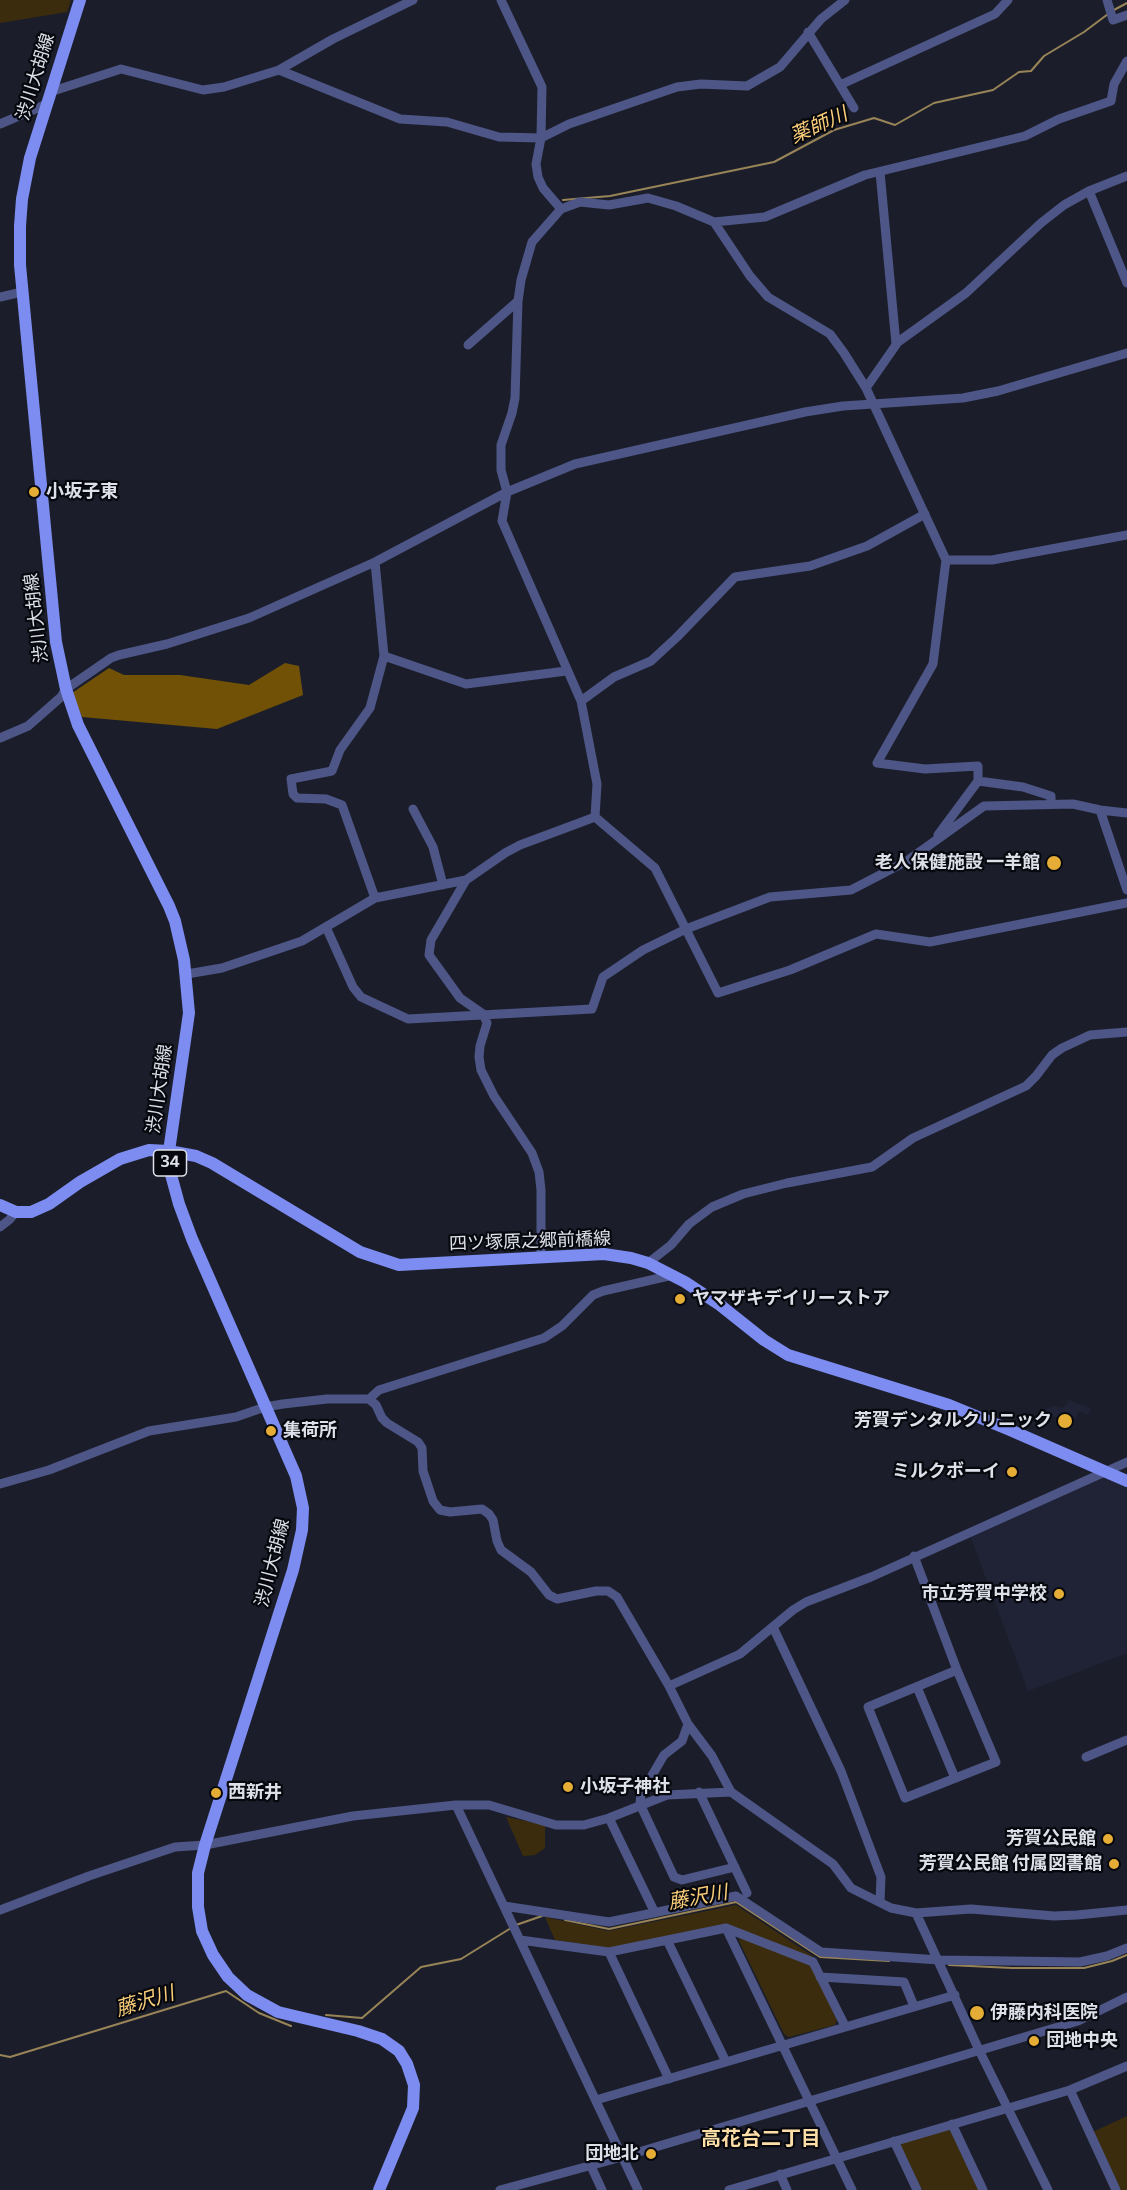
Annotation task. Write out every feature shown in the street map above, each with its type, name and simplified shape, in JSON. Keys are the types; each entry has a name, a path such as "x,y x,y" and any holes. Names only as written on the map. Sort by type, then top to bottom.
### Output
{"main road":[{"name":"渋川大胡線","path":"80,0 30,158 22,199 20,236 22,292 56,642 66,689 78,725 169,906 181,943 187,974 189,1013 169,1151 170,1171 182,1213 296,1476 303,1508 302,1530 293,1570 205,1845 198,1873 198,1907 202,1931 208,1945 228,1977 248,1995 278,2012 358,2031 382,2039 399,2051 407,2064 414,2085 413,2108 379,2190"},
{"name":"四ツ塚原之郷前橋線","path":"16,1212 31,1212 49,1204 80,1182 134,1153 149,1150 169,1151 196,1156 212,1163 344,1243 375,1258 399,1265 604,1254 648,1263 673,1275 720,1305 764,1340 788,1355 949,1406 1127,1481"},
{"path":"0,1205 16,1212"}],"street":[{"path":"0,124 49,98 121,69 203,90 224,87 279,70 333,39 413,0"},
{"path":"501,0 542,87 541,138 536,164 538,177 543,188 561,208"},
{"path":"279,70 400,119 447,122 500,137 541,138 569,124 677,87 701,84 747,86 780,67 808,32 845,0"},
{"path":"840,85 994,14 1008,0"},
{"path":"1107,0 1113,20 1127,15"},
{"path":"808,32 854,108"},
{"path":"595,817 597,784 581,701 502,521 507,492 501,470 501,445 512,413 514,398 520,280 532,242 561,208 580,202 609,205 648,198 676,206 714,222 765,217 865,175 1025,136 1059,119 1111,100 1114,84 1127,61"},
{"path":"880,172 896,344"},
{"path":"866,388 896,344 926,319 966,293 1041,223 1064,205 1089,191 1127,176"},
{"path":"1089,191 1127,283"},
{"path":"714,222 750,276 768,297 830,334 866,388 946,560 933,664 876,763 925,769 978,766 978,781 930,844"},
{"path":"0,297 22,292"},
{"path":"468,345 518,301"},
{"path":"0,738 28,726 61,697 66,689 119,655 167,644 249,618 375,562 507,492 575,464 806,412 843,406 963,398 1020,385 1127,353"},
{"path":"581,701 614,676 651,661 735,577 810,566 867,546 925,514"},
{"path":"946,560 992,560 1127,535"},
{"path":"375,562 384,656 370,708 340,750 332,771 291,779 293,794 297,798 326,799 342,805 375,898"},
{"path":"384,656 466,684 566,671"},
{"path":"978,781 1032,790 1051,796 1052,803"},
{"path":"326,927 353,987 361,997 408,1019 592,1009 603,977 643,950 686,929 770,897 851,890 907,861 984,806 1073,804 1127,813"},
{"path":"413,809 433,847 443,885"},
{"path":"1100,810 1127,890"},
{"path":"187,974 222,968 302,941 375,898 466,880 520,845 595,817"},
{"path":"595,817 655,868 718,993 790,970 876,934 930,942 1127,903"},
{"path":"466,880 431,940 429,955 460,998 483,1014 487,1023 480,1046 481,1070 494,1096 532,1153 539,1172 541,1258"},
{"path":"648,1263 671,1245 689,1224 712,1207 744,1194 787,1183 872,1167 914,1138 1026,1086 1052,1054 1062,1048 1090,1035 1127,1032"},
{"path":"0,1227 16,1212"},
{"path":"369,1399 379,1390 544,1338 562,1326 592,1295 673,1275"},
{"path":"0,1484 49,1470 149,1431 236,1417 265,1407 327,1399 369,1399 376,1405 387,1424 418,1442 422,1448 423,1471 433,1501 440,1510 450,1512 482,1509 489,1514 493,1520 501,1550 531,1572 549,1595 556,1599 596,1591 608,1592 617,1597 669,1686 688,1724 712,1756 731,1792 833,1864 851,1888 891,1908 916,1913 971,1909 1054,1916 1127,1910"},
{"path":"669,1686 740,1654 793,1610 807,1602 871,1577 1127,1462"},
{"path":"914,1556 957,1670 996,1762 905,1798 868,1707 957,1670"},
{"path":"773,1627 841,1771 881,1877 880,1902"},
{"path":"917,1687 955,1778"},
{"path":"688,1724 682,1741 664,1755 641,1794 640,1804 674,1877 682,1880 735,1867"},
{"path":"1086,1757 1127,1740"},
{"path":"699,1792 747,1893"},
{"path":"0,1910 175,1847 205,1845 353,1816 456,1805 489,1805 556,1825 584,1826 667,1795 731,1792"},
{"path":"456,1805 638,2190"},
{"path":"609,1818 655,1913"},
{"path":"504,1906 609,1922 736,1896 821,1952 939,1960 1080,1962 1107,1956 1127,1948"},
{"path":"916,1913 979,2050 1048,2190"},
{"path":"520,1940 609,1952 726,1928 813,1962 845,2026"},
{"path":"726,1928 852,2190"},
{"path":"668,1940 726,2062"},
{"path":"609,1952 669,2079"},
{"path":"820,1977 904,1982 914,2006"},
{"path":"596,2100 955,1995"},
{"path":"500,2190 622,2157 1078,2020 1127,1997"},
{"path":"729,2190 1070,2090 1126,2069"},
{"path":"1070,2090 1116,2190"},
{"path":"952,2124 983,2190"},
{"path":"894,2141 917,2190"},
{"path":"591,2166 602,2190"},
{"path":"780,2174 787,2190"}],"shaded area":[{"path":"0,0 71,0 67,12 0,23"},
{"path":"285,663 299,666 303,695 217,729 82,717 72,693 109,668 124,675 180,675 249,685"},
{"path":"1069,1400 1091,1409 1088,1415 1079,1411 1072,1424 1041,1411 1054,1406 1063,1408"},
{"name":"市立芳賀中学校","path":"1104,1476 1127,1486 1127,1653 1028,1691 970,1535"},
{"path":"506,1817 545,1825 545,1848 535,1855 523,1856"},
{"path":"736,1905 814,1957 813,1959 726,1924 609,1948 555,1940 545,1917 608,1931"},
{"path":"742,1938 811,1964 837,2020 835,2025 789,2037 784,2034 740,1943 739,1939"},
{"path":"1127,2116 1127,2190 1121,2190 1093,2132"},
{"path":"946,2129 950,2130 979,2190 922,2190 901,2143"}],"waterway":[{"name":"薬師川","path":"1112,11 1127,3"},
{"name":"薬師川","path":"563,200 610,196 774,162 834,130 874,118 895,125 934,103 993,90 1019,72 1031,71 1044,56 1084,32 1108,14"},
{"name":"藤沢川","path":"565,1920 609,1929 736,1902 820,1957 889,1961"},
{"name":"藤沢川","path":"516,1925 542,1916"},
{"name":"藤沢川","path":"326,2015 362,2018 421,1967 461,1959 511,1928"},
{"name":"藤沢川","path":"949,1965 1084,1968 1127,1955"},
{"name":"藤沢川","path":"0,2055 10,2057 226,1991 259,2013 291,2026"}],"place":[{"name":"小坂子東","path":"34,492"},
{"name":"老人保健施設 一羊館","path":"1054,863"},
{"name":"ヤマザキデイリーストア","path":"680,1299"},
{"name":"芳賀デンタルクリニック","path":"1065,1421"},
{"name":"集荷所","path":"271,1431"},
{"name":"ミルクボーイ","path":"1012,1472"},
{"name":"市立芳賀中学校","path":"1059,1594"},
{"name":"小坂子神社","path":"568,1787"},
{"name":"西新井","path":"216,1793"},
{"name":"芳賀公民館","path":"1108,1839"},
{"name":"芳賀公民館 付属図書館","path":"1114,1864"},
{"name":"伊藤内科医院","path":"977,2013"},
{"name":"団地中央","path":"1034,2041"},
{"name":"団地北","path":"651,2154"}],"district":[{"name":"高花台二丁目","path":"761,2139"}]}
